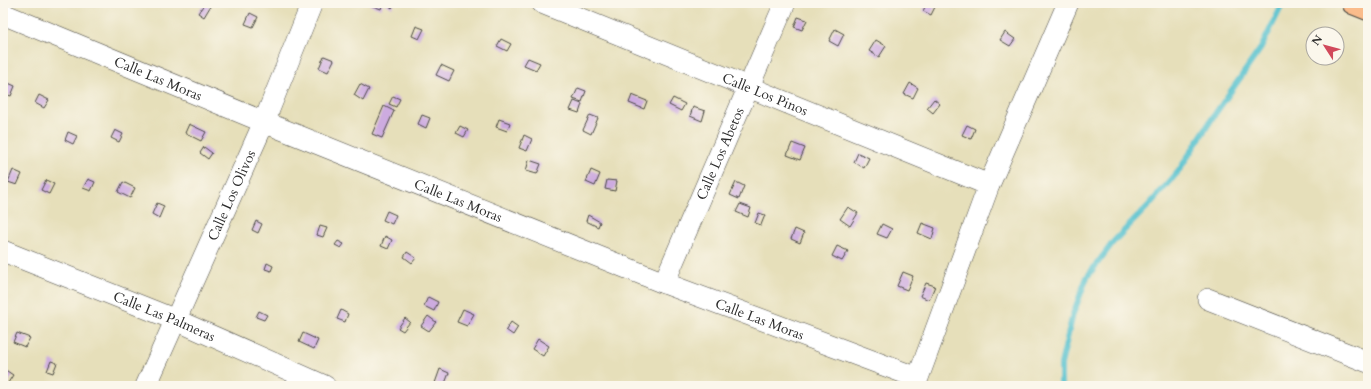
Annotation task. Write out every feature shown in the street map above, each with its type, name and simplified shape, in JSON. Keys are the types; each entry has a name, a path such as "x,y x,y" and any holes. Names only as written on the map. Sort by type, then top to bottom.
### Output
{"main road":[{"path":"1354,3 1368,9"}],"street":[{"name":"Calle Los Olivos","path":"146,386 264,122 312,3"},
{"name":"Calle Los Pinos","path":"542,3 989,185"},
{"name":"Calle Los Abetos","path":"664,283 785,3"},
{"path":"989,185 1068,3"},
{"name":"Calle Las Moras","path":"3,14 264,122 664,283 918,378 989,185"},
{"name":"Calle Las Palmeras","path":"3,250 176,320 325,386"},
{"path":"1208,300 1368,362"}],"building":[{"path":"205,3 210,7 204,17 198,13"},
{"path":"371,3 383,3 381,9 370,5"},
{"path":"385,3 395,3 392,8"},
{"path":"927,3 937,3 931,15 923,11"},
{"path":"250,13 258,17 253,27 245,24"},
{"path":"798,17 807,20 802,30 794,27"},
{"path":"416,26 424,29 419,39 412,36"},
{"path":"835,29 844,34 838,46 829,41"},
{"path":"1005,32 1015,39 1010,46 1000,40"},
{"path":"501,39 511,44 507,51 497,46"},
{"path":"876,40 886,46 879,57 869,51"},
{"path":"324,56 334,60 328,72 319,68"},
{"path":"528,58 540,63 536,70 524,65"},
{"path":"441,65 454,71 449,81 436,75"},
{"path":"6,82 15,86 11,96 3,93"},
{"path":"910,83 918,88 913,98 904,94"},
{"path":"360,84 369,89 363,101 354,95"},
{"path":"578,88 586,91 582,102 573,99"},
{"path":"39,95 49,100 44,108 35,103"},
{"path":"632,95 647,101 644,109 629,103"},
{"path":"393,96 400,99 396,107 389,104"},
{"path":"673,98 685,104 681,111 669,105"},
{"path":"934,99 940,104 933,113 927,108"},
{"path":"574,101 582,104 579,113 570,110"},
{"path":"384,106 394,111 382,138 372,134"},
{"path":"693,107 705,111 702,121 690,116"},
{"path":"422,115 430,118 426,128 418,124"},
{"path":"590,115 598,118 591,134 583,130"},
{"path":"499,119 510,123 507,131 496,127"},
{"path":"189,124 206,132 201,141 185,133"},
{"path":"967,125 975,129 971,139 962,135"},
{"path":"460,126 468,130 464,137 456,133"},
{"path":"115,130 123,134 119,142 111,138"},
{"path":"68,132 77,136 73,144 65,140"},
{"path":"524,135 532,139 527,151 519,148"},
{"path":"792,143 805,148 800,160 787,155"},
{"path":"204,147 212,153 208,159 200,153"},
{"path":"858,153 869,158 864,168 854,162"},
{"path":"529,160 541,164 537,174 526,171"},
{"path":"13,170 22,174 17,185 8,182"},
{"path":"591,170 600,174 595,186 586,182"},
{"path":"88,179 95,182 91,191 83,188"},
{"path":"46,180 54,184 49,194 41,190"},
{"path":"607,180 617,181 615,191 605,189"},
{"path":"123,182 135,188 130,198 118,192"},
{"path":"736,182 744,186 739,199 730,195"},
{"path":"157,203 164,206 159,218 152,214"},
{"path":"740,204 751,208 748,217 736,212"},
{"path":"848,207 858,213 850,226 840,219"},
{"path":"387,211 396,215 392,224 383,220"},
{"path":"759,213 765,215 761,225 755,223"},
{"path":"588,215 600,222 598,227 586,221"},
{"path":"256,221 262,224 258,233 252,230"},
{"path":"922,223 935,228 932,239 918,233"},
{"path":"882,224 892,229 887,238 877,234"},
{"path":"320,226 327,228 323,237 317,235"},
{"path":"795,229 804,233 800,243 791,239"},
{"path":"385,236 392,240 388,249 381,246"},
{"path":"338,241 344,244 341,248 335,245"},
{"path":"837,246 848,251 842,261 832,256"},
{"path":"407,252 416,258 412,263 404,257"},
{"path":"267,263 273,266 271,271 265,269"},
{"path":"903,272 913,276 907,290 897,286"},
{"path":"926,283 935,286 929,300 920,296"},
{"path":"428,297 438,302 434,311 424,306"},
{"path":"463,309 474,314 467,326 457,322"},
{"path":"341,310 348,314 345,322 337,319"},
{"path":"259,311 267,315 264,320 256,317"},
{"path":"428,316 436,322 429,331 421,326"},
{"path":"405,318 410,322 403,331 398,328"},
{"path":"511,322 518,327 513,335 506,330"},
{"path":"17,333 30,338 25,347 13,342"},
{"path":"303,333 318,340 314,349 299,342"},
{"path":"538,339 549,346 543,356 532,349"},
{"path":"51,361 57,363 53,373 47,371"},
{"path":"4,369 13,375 6,386 3,383"},
{"path":"440,369 449,373 444,386 435,383"}],"waterway":[{"path":"1061,386 1061,364 1073,314 1087,277 1114,241 1178,172 1215,114 1261,48 1283,3"}]}
